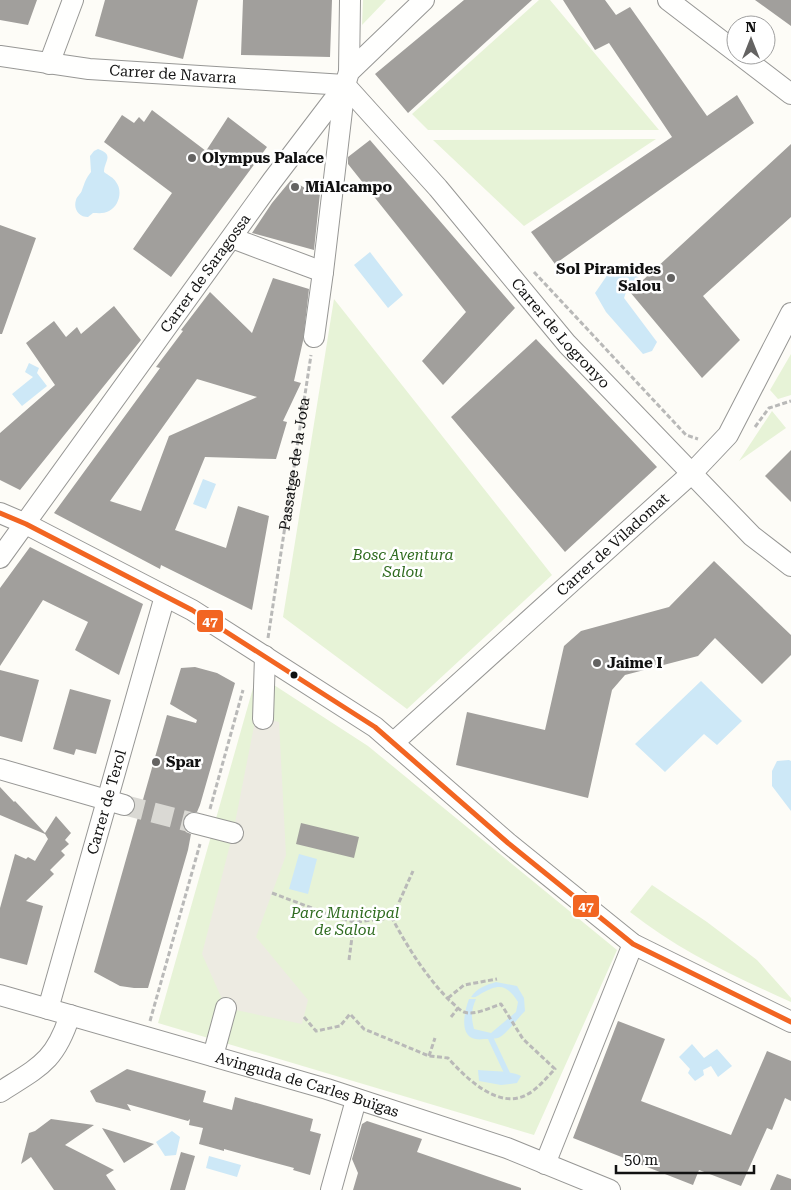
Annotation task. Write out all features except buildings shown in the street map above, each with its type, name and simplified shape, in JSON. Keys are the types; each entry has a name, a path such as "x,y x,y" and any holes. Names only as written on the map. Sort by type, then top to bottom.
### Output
{"street":[{"path":"49,64 73,0"},
{"path":"314,338 324,272 347,79 350,0"},
{"name":"Carrer de Saragossa","path":"0,558 347,79 424,0"},
{"path":"668,0 726,44"},
{"name":"Carrer de Navarra","path":"0,56 88,69 347,79"},
{"path":"753,65 791,94"},
{"name":"Carrer de Logronyo","path":"347,79 567,344 752,536 791,566"},
{"path":"232,238 324,272"},
{"name":"Carrer de Viladomat","path":"394,743 692,473 728,435 791,313"},
{"path":"0,513 26,524 192,610 265,656 375,727 508,843 634,944 791,1022"},
{"name":"Carrer de Terol","path":"48,1009 116,803 165,596"},
{"path":"263,719 265,656"},
{"path":"0,769 116,803"},
{"path":"194,823 233,833"},
{"path":"546,1164 634,944"},
{"name":"Avinguda de Carles Buïgas","path":"0,995 327,1089 507,1148 610,1190"},
{"path":"213,1056 226,1008"},
{"path":"0,1092 40,1066 55,1050 70,1015"},
{"path":"331,1190 356,1100"}],"path":[{"name":"Passatge de la Jota","path":"265,656 314,338"},
{"path":"392,918 413,871"},
{"path":"272,893 354,922 392,918"},
{"path":"304,1017 316,1031 340,1026 350,1014 364,1029 429,1056 448,1058 464,1076 493,1096 510,1098 526,1095 555,1069 523,1039 501,1004 473,1013 464,1012 458,1008 435,985 409,950 392,918"},
{"path":"349,960 354,922"},
{"path":"448,998 464,985 497,979"},
{"path":"451,1017 458,1008"},
{"path":"429,1056 435,1038"}],"green space":[{"path":"363,0 386,0 362,25"},
{"path":"539,0 550,0 659,130 428,130 412,114"},
{"path":"656,139 524,226 433,140"},
{"name":"Bosc Aventura Salou","path":"334,299 552,575 407,709 283,617"},
{"path":"791,354 791,395 778,399 770,390"},
{"path":"772,411 786,428 739,461"},
{"name":"Parc Municipal de Salou","path":"257,674 368,746 617,950 534,1135 158,1023"},
{"path":"652,885 707,922 757,960 791,998 791,1002 728,973 687,951 630,912"}],"shaded area":[{"path":"256,716 279,722 286,855 256,937 308,1000 302,1024 226,1008 202,954 233,833"}],"water":[{"path":"98,149 107,156 104,172 114,179 118,186 119,198 115,206 109,211 93,213 85,217 78,212 75,203 91,172 90,156"},
{"path":"370,252 403,295 388,308 354,265"},
{"path":"622,269 629,269 639,278 627,289 624,298 657,342 652,351 643,354 606,312 595,293 608,274"},
{"path":"29,363 39,368 37,373 47,386 22,406 12,394 33,377 25,372"},
{"path":"203,479 216,484 206,509 193,504"},
{"path":"701,681 742,721 717,745 704,734 665,772 635,744"},
{"path":"777,761 791,761 791,811 772,786 772,771"},
{"path":"299,854 317,859 308,894 289,889"},
{"path":"496,982 517,986 524,998 525,1011 500,1037 476,1039 470,1037 464,1026 469,999 476,999 472,1014 474,1029 491,1033 516,1012 518,1002 503,987 494,988 471,997 479,989"},
{"path":"692,1044 704,1058 717,1049 732,1066 718,1077 711,1066 703,1070 704,1075 695,1081 688,1073 690,1069 679,1057"},
{"path":"478,1070 507,1072 521,1076 517,1083 501,1085 479,1081"},
{"path":"172,1131 180,1137 176,1155 165,1156 156,1142"},
{"path":"209,1156 241,1165 237,1177 206,1168"}],"waterway":[{"path":"491,1039 507,1073"}],"tunnel":[{"path":"124,805 194,823"}],"transit line":[{"name":"47","path":"0,513 26,524 192,610 375,727 508,843 633,944 791,1022"}],"place":[{"name":"Olympus Palace","path":"192,158"},
{"name":"MiAlcampo","path":"295,187"},
{"name":"Sol Piramides Salou","path":"671,278"},
{"name":"Jaime I","path":"597,663"},
{"name":"Spar","path":"156,762"}]}
